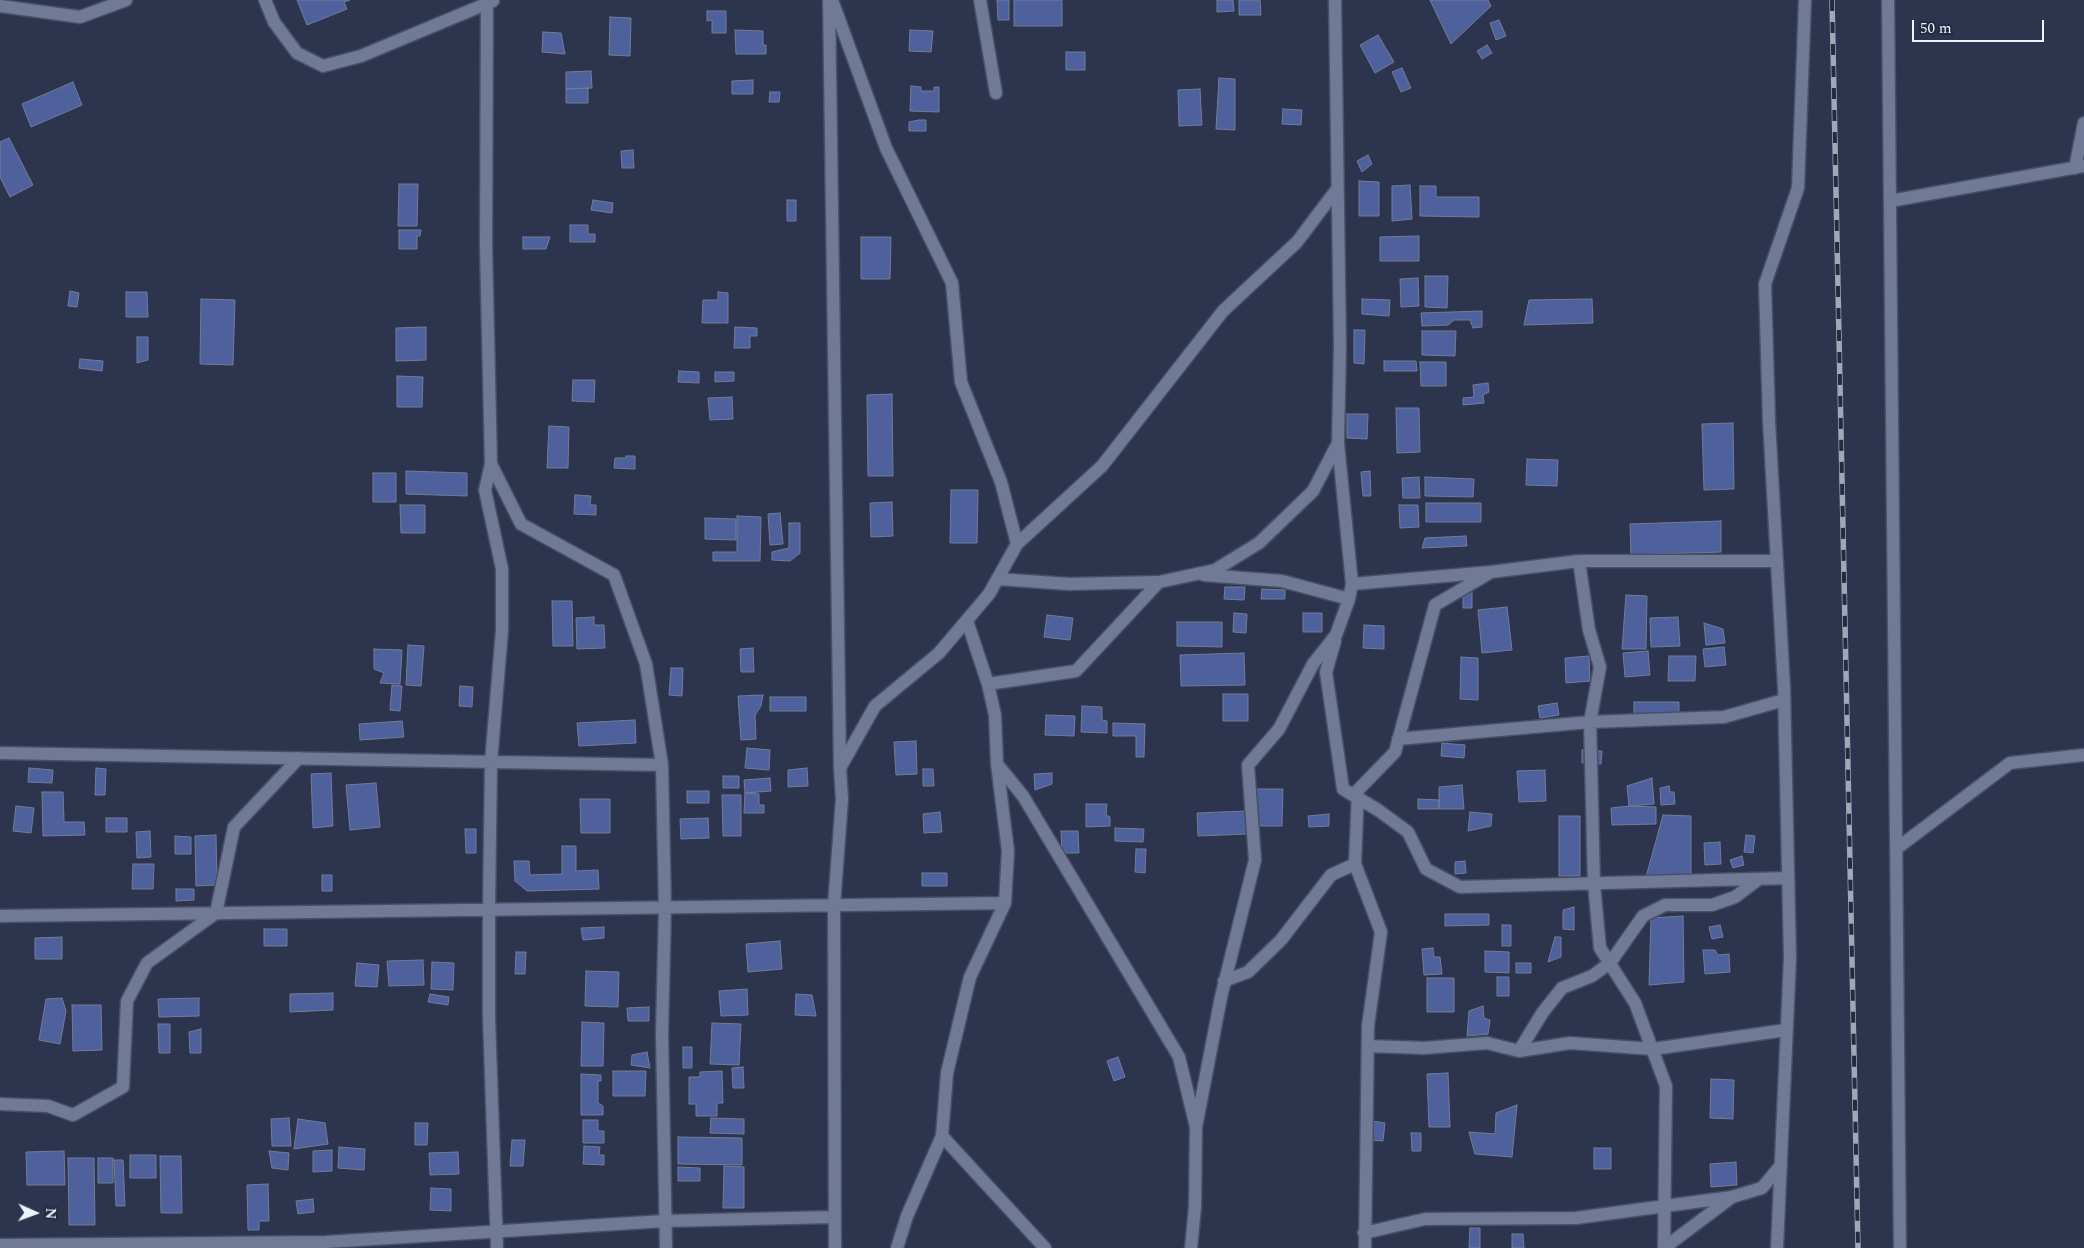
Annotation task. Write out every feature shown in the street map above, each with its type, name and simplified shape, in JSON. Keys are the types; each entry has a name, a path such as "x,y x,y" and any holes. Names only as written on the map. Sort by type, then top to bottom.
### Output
{"street":[{"path":"0,6 80,17 126,0"},
{"path":"266,0 274,22 297,53 323,66 361,56 490,1 486,246 491,464 485,490 502,569 502,630 491,762 489,910 490,1018 498,1248"},
{"path":"831,0 886,148 952,283 961,382 1001,482 1017,544"},
{"path":"831,0 840,768 842,799 834,905 835,1248"},
{"path":"980,0 996,93"},
{"path":"1335,0 1340,346 1338,443 1352,584 1326,672 1343,789 1358,797 1408,832 1426,869 1460,887 1788,878"},
{"path":"1777,1248 1790,958 1784,700 1769,421 1766,284 1798,188 1805,0"},
{"path":"1888,0 1900,1248"},
{"path":"1890,201 2080,167 2084,123"},
{"path":"840,768 874,706 939,653 989,594 1017,544 1102,466 1223,311 1297,242 1337,189"},
{"path":"998,578 1069,584 1159,582 1215,570 1259,543 1313,491 1338,443"},
{"path":"491,464 521,524 614,575 646,664 662,765 665,907 662,1033 665,1086 666,1248"},
{"path":"1352,584 1491,572 1578,562 1776,561"},
{"path":"1578,562 1589,630 1600,667 1590,722 1594,884 1600,948 1635,1003 1666,1086 1664,1248"},
{"path":"1365,1248 1368,1026 1381,932 1355,864 1358,790 1395,752 1435,605 1491,572"},
{"path":"1150,591 1192,575 1282,581 1349,599"},
{"path":"988,684 1076,671 1159,582"},
{"path":"897,1248 907,1216 942,1136 947,1073 970,977 1006,903 1008,851 997,764 995,715 988,684 967,620"},
{"path":"1191,1248 1195,1207 1196,1127 1224,981 1255,860 1248,765 1278,729 1313,664 1336,636"},
{"path":"1398,739 1590,722 1724,717 1784,700"},
{"path":"0,753 662,765"},
{"path":"1896,849 2010,763 2084,755"},
{"path":"0,1104 48,1106 72,1115 122,1088 127,1000 147,963 216,913 234,827 299,758"},
{"path":"997,764 1023,796 1180,1057 1196,1127"},
{"path":"1224,981 1248,972 1281,940 1331,875 1355,864"},
{"path":"1519,1051 1543,1012 1562,988 1592,976 1610,963 1643,916 1665,905 1712,905 1735,897 1759,879"},
{"path":"0,916 1006,903"},
{"path":"1368,1046 1424,1048 1487,1044 1519,1051 1570,1043 1653,1049 1786,1030"},
{"path":"942,1136 1045,1248"},
{"path":"1364,1233 1425,1219 1576,1218 1664,1204 1732,1196 1762,1188 1781,1165"},
{"path":"1664,1248 1699,1224 1732,1196"},
{"path":"0,1245 18,1247 326,1245 665,1221 834,1217"}],"building":[{"path":"297,0 350,0 344,2 347,9 307,25"},
{"path":"997,0 1009,0 1009,20 998,20"},
{"path":"1014,0 1062,0 1062,26 1014,26"},
{"path":"1217,0 1233,0 1234,11 1217,12"},
{"path":"1239,0 1260,0 1261,15 1239,15"},
{"path":"1430,0 1488,0 1491,6 1451,44"},
{"path":"707,11 726,11 726,33 712,33 712,20 707,21"},
{"path":"610,17 631,18 630,56 609,55"},
{"path":"1499,20 1506,36 1496,40 1490,23"},
{"path":"735,30 763,31 763,45 766,45 766,54 736,54"},
{"path":"910,30 933,31 931,52 909,51"},
{"path":"543,32 561,33 565,54 542,52"},
{"path":"1378,35 1394,62 1375,73 1360,45"},
{"path":"1487,45 1492,53 1482,59 1477,51"},
{"path":"1066,52 1085,52 1085,70 1066,70"},
{"path":"1402,68 1411,88 1401,92 1392,72"},
{"path":"591,71 592,88 566,89 566,72"},
{"path":"1219,78 1235,79 1235,130 1216,129"},
{"path":"753,80 753,94 732,94 732,81"},
{"path":"73,82 82,105 31,127 22,104"},
{"path":"911,86 921,87 921,91 934,91 934,87 939,87 939,112 910,111"},
{"path":"588,88 588,103 566,103 566,89"},
{"path":"1200,89 1202,125 1179,126 1178,90"},
{"path":"770,92 780,92 779,102 769,102"},
{"path":"1283,109 1302,110 1301,125 1282,124"},
{"path":"926,120 926,131 909,131 909,122"},
{"path":"9,138 33,185 10,197 0,177 0,142"},
{"path":"633,150 634,168 622,168 621,151"},
{"path":"1368,155 1372,164 1362,172 1357,161"},
{"path":"1359,181 1379,182 1379,216 1359,216"},
{"path":"399,184 418,184 417,226 398,226"},
{"path":"1410,185 1412,219 1392,221 1392,186"},
{"path":"1420,186 1436,186 1436,197 1479,197 1479,217 1420,216"},
{"path":"593,200 613,203 612,213 591,210"},
{"path":"787,200 796,200 796,221 787,221"},
{"path":"570,225 588,225 588,234 595,234 595,242 570,242"},
{"path":"399,230 421,230 420,236 417,236 417,249 399,249"},
{"path":"1419,236 1419,261 1380,261 1380,237"},
{"path":"523,237 550,237 546,249 523,249"},
{"path":"861,237 891,237 890,279 861,279"},
{"path":"1425,276 1448,276 1447,308 1425,307"},
{"path":"1418,278 1419,306 1401,307 1400,279"},
{"path":"70,291 79,293 77,307 68,306"},
{"path":"126,292 147,292 148,317 126,317"},
{"path":"718,292 728,293 728,323 702,323 703,300 718,300"},
{"path":"201,299 235,300 233,365 200,364"},
{"path":"1362,299 1390,300 1389,316 1362,314"},
{"path":"1592,299 1593,323 1524,325 1529,300"},
{"path":"1482,311 1482,327 1473,328 1470,320 1454,320 1448,325 1422,326 1421,313"},
{"path":"426,327 426,360 396,361 396,328"},
{"path":"735,327 757,328 757,336 750,336 750,348 734,348"},
{"path":"1354,330 1365,330 1364,364 1354,363"},
{"path":"1422,331 1456,331 1455,356 1422,355"},
{"path":"137,337 148,337 148,360 137,363"},
{"path":"80,359 103,361 102,371 79,368"},
{"path":"1384,361 1416,361 1417,371 1384,371"},
{"path":"1420,362 1446,362 1446,386 1421,386"},
{"path":"679,371 699,372 699,383 678,382"},
{"path":"715,372 734,372 734,381 715,382"},
{"path":"397,376 423,377 422,407 397,407"},
{"path":"573,380 595,380 594,402 572,401"},
{"path":"1488,383 1489,392 1483,395 1484,403 1463,405 1463,398 1474,397 1473,385"},
{"path":"892,394 893,476 868,476 867,395"},
{"path":"732,397 733,419 710,420 708,398"},
{"path":"1396,408 1419,408 1420,452 1397,453"},
{"path":"1347,414 1368,414 1367,439 1347,438"},
{"path":"1733,423 1734,489 1704,490 1702,424"},
{"path":"549,426 569,427 568,468 547,468"},
{"path":"626,456 635,456 635,469 614,468 615,458 626,458"},
{"path":"1527,459 1558,460 1557,486 1526,485"},
{"path":"406,471 467,473 467,496 406,494"},
{"path":"1370,471 1371,496 1363,496 1361,472"},
{"path":"373,473 396,473 396,502 373,502"},
{"path":"1419,477 1420,498 1403,498 1402,478"},
{"path":"1425,477 1474,479 1473,497 1425,496"},
{"path":"951,490 978,490 977,543 950,543"},
{"path":"575,495 591,496 590,505 596,505 596,515 574,514"},
{"path":"892,502 893,536 871,537 870,503"},
{"path":"1426,503 1481,503 1481,522 1426,522"},
{"path":"400,505 425,505 425,533 401,533"},
{"path":"1399,505 1418,505 1419,527 1400,528"},
{"path":"780,513 783,544 770,545 768,514"},
{"path":"737,516 761,517 760,561 713,561 713,552 737,552"},
{"path":"705,518 736,519 736,540 705,539"},
{"path":"1721,521 1721,552 1631,555 1630,524"},
{"path":"789,523 800,523 800,553 790,561 772,560 772,552 789,548"},
{"path":"1466,536 1467,546 1422,548 1425,538"},
{"path":"1225,587 1245,587 1244,600 1224,599"},
{"path":"1463,587 1472,587 1472,608 1463,608"},
{"path":"1262,589 1285,590 1285,599 1261,599"},
{"path":"1626,595 1647,596 1646,649 1622,649"},
{"path":"552,601 572,601 573,646 553,646"},
{"path":"1507,607 1512,650 1482,653 1478,610"},
{"path":"1234,613 1247,614 1246,633 1233,632"},
{"path":"1303,613 1322,613 1322,632 1303,632"},
{"path":"1047,615 1073,618 1070,640 1044,637"},
{"path":"594,617 594,625 604,625 605,648 577,649 576,618"},
{"path":"1678,617 1680,646 1651,647 1650,618"},
{"path":"1177,622 1222,622 1222,647 1177,646"},
{"path":"1704,623 1723,629 1725,643 1706,645"},
{"path":"1364,625 1384,626 1384,649 1363,648"},
{"path":"408,645 424,646 421,686 406,685"},
{"path":"1724,647 1726,665 1705,667 1703,649"},
{"path":"753,648 754,672 741,672 740,649"},
{"path":"374,649 402,650 400,684 380,683 384,673 374,669"},
{"path":"1648,651 1650,675 1625,677 1623,653"},
{"path":"1244,653 1245,685 1181,686 1180,655"},
{"path":"1589,656 1590,681 1566,683 1565,658"},
{"path":"1669,656 1696,656 1695,681 1668,681"},
{"path":"1461,657 1478,658 1478,700 1460,699"},
{"path":"671,668 683,668 682,696 669,695"},
{"path":"392,685 402,686 400,711 390,710"},
{"path":"460,686 473,687 472,707 459,706"},
{"path":"1223,694 1248,694 1248,721 1223,721"},
{"path":"763,695 761,706 755,715 756,739 741,740 738,696"},
{"path":"770,697 806,697 806,711 770,711"},
{"path":"1634,702 1679,702 1679,714 1634,714"},
{"path":"1557,703 1559,715 1540,718 1538,706"},
{"path":"1082,706 1102,707 1102,720 1107,721 1107,733 1081,732"},
{"path":"1046,715 1075,716 1074,736 1045,735"},
{"path":"635,720 636,743 579,746 577,723"},
{"path":"402,721 404,737 360,740 359,724"},
{"path":"1113,723 1145,724 1144,757 1136,757 1136,736 1113,736"},
{"path":"916,741 917,774 896,775 894,742"},
{"path":"1442,743 1465,745 1464,758 1441,756"},
{"path":"747,748 770,750 769,770 745,768"},
{"path":"1582,750 1602,751 1601,764 1582,763"},
{"path":"29,768 53,770 52,783 28,782"},
{"path":"96,768 106,769 105,795 95,795"},
{"path":"807,768 808,786 788,787 788,770"},
{"path":"923,769 933,769 934,786 923,786"},
{"path":"1545,770 1546,801 1519,802 1517,771"},
{"path":"331,773 333,826 313,828 311,774"},
{"path":"1052,773 1052,784 1035,790 1034,774"},
{"path":"723,776 739,776 739,788 723,788"},
{"path":"770,778 771,791 745,793 744,780"},
{"path":"1652,778 1654,804 1629,806 1627,786"},
{"path":"376,783 380,827 350,830 346,785"},
{"path":"1462,785 1464,809 1439,809 1439,787"},
{"path":"1669,786 1670,792 1674,792 1675,804 1661,805 1660,788"},
{"path":"1253,789 1283,789 1282,826 1252,826"},
{"path":"687,791 709,791 709,803 687,803"},
{"path":"42,792 63,792 64,822 84,822 85,835 43,836"},
{"path":"745,793 759,794 759,805 764,805 764,813 744,813"},
{"path":"722,795 741,795 741,836 723,836"},
{"path":"580,799 610,799 610,833 581,833"},
{"path":"1418,799 1439,800 1439,809 1418,809"},
{"path":"1086,804 1107,804 1106,815 1110,817 1110,826 1086,827"},
{"path":"16,806 34,808 31,833 13,831"},
{"path":"1629,806 1656,807 1656,824 1612,825 1611,808"},
{"path":"1247,811 1248,834 1198,836 1197,813"},
{"path":"940,812 942,832 924,833 923,814"},
{"path":"1470,812 1492,814 1491,826 1468,831"},
{"path":"1329,814 1329,826 1309,827 1308,816"},
{"path":"1663,815 1691,816 1691,881 1646,877"},
{"path":"1559,816 1580,816 1580,876 1559,876"},
{"path":"106,818 127,818 127,832 106,832"},
{"path":"708,818 709,838 681,839 680,819"},
{"path":"1115,828 1144,829 1143,842 1115,841"},
{"path":"465,829 476,829 476,853 466,853"},
{"path":"150,831 151,857 137,858 136,832"},
{"path":"1061,831 1078,831 1079,853 1062,853"},
{"path":"216,835 217,885 196,886 195,836"},
{"path":"1746,835 1755,836 1753,853 1744,852"},
{"path":"175,836 191,837 191,854 175,854"},
{"path":"1720,842 1721,864 1705,865 1704,843"},
{"path":"562,846 576,846 576,871 598,870 599,889 527,891 515,881 514,861 529,861 530,875 562,874"},
{"path":"1136,849 1146,849 1145,873 1135,872"},
{"path":"1742,856 1744,865 1733,868 1730,860"},
{"path":"1465,861 1466,873 1455,874 1455,862"},
{"path":"133,864 154,864 153,889 132,889"},
{"path":"922,873 947,873 947,886 922,886"},
{"path":"322,875 332,875 332,891 322,891"},
{"path":"176,889 194,889 194,900 176,901"},
{"path":"1574,907 1574,930 1563,929 1563,910"},
{"path":"1445,914 1489,914 1489,925 1445,926"},
{"path":"1683,916 1684,982 1649,985 1651,918"},
{"path":"1502,925 1511,925 1511,946 1502,946"},
{"path":"1720,925 1723,937 1712,939 1709,927"},
{"path":"604,927 604,938 583,940 581,928"},
{"path":"264,929 287,929 287,946 264,946"},
{"path":"62,937 62,959 35,959 35,938"},
{"path":"1555,937 1561,937 1561,957 1548,962"},
{"path":"780,941 782,969 748,972 746,944"},
{"path":"1433,948 1434,957 1440,957 1442,974 1424,975 1422,949"},
{"path":"1703,950 1715,950 1718,955 1729,954 1730,972 1705,974"},
{"path":"1485,951 1509,952 1509,973 1485,972"},
{"path":"516,952 526,952 525,974 515,974"},
{"path":"423,960 424,985 389,986 387,961"},
{"path":"432,962 454,963 453,990 431,989"},
{"path":"357,963 379,965 377,987 355,986"},
{"path":"1516,963 1531,963 1531,973 1516,973"},
{"path":"586,971 619,972 618,1007 585,1006"},
{"path":"1497,977 1509,977 1509,996 1497,996"},
{"path":"1427,978 1454,978 1454,1012 1427,1012"},
{"path":"747,989 748,1015 721,1016 719,991"},
{"path":"333,993 333,1010 290,1012 290,994"},
{"path":"430,994 449,997 448,1005 428,1002"},
{"path":"796,994 812,995 816,1016 795,1015"},
{"path":"62,998 66,1011 60,1044 39,1040 46,999"},
{"path":"199,998 199,1016 159,1017 158,999"},
{"path":"72,1005 101,1005 102,1050 73,1051"},
{"path":"1483,1006 1484,1018 1490,1020 1488,1034 1467,1036 1469,1011"},
{"path":"649,1007 649,1021 628,1021 627,1008"},
{"path":"582,1022 604,1023 603,1066 581,1066"},
{"path":"712,1023 741,1024 739,1065 710,1064"},
{"path":"158,1024 170,1024 170,1053 159,1053"},
{"path":"201,1029 201,1053 190,1053 189,1032"},
{"path":"683,1047 692,1047 692,1068 683,1068"},
{"path":"647,1052 650,1068 631,1065 632,1055"},
{"path":"1118,1057 1125,1077 1114,1081 1107,1061"},
{"path":"743,1067 744,1088 733,1088 732,1068"},
{"path":"613,1071 646,1071 645,1096 613,1096"},
{"path":"722,1071 723,1103 717,1103 717,1116 696,1116 696,1104 689,1104 689,1077 700,1077 700,1072"},
{"path":"1448,1073 1450,1127 1429,1127 1427,1074"},
{"path":"581,1074 601,1075 601,1081 598,1081 598,1103 603,1106 603,1115 581,1115"},
{"path":"1711,1079 1734,1080 1733,1119 1710,1118"},
{"path":"1517,1105 1512,1157 1475,1154 1469,1132 1495,1134 1496,1113"},
{"path":"289,1118 291,1146 272,1146 271,1119"},
{"path":"711,1118 744,1119 744,1134 710,1133"},
{"path":"298,1119 325,1123 328,1144 294,1149"},
{"path":"583,1120 598,1120 598,1131 604,1131 604,1143 583,1143"},
{"path":"1372,1121 1385,1123 1383,1141 1370,1140"},
{"path":"415,1123 428,1123 427,1145 415,1145"},
{"path":"1411,1133 1421,1133 1421,1151 1412,1151"},
{"path":"678,1137 742,1138 742,1165 678,1164"},
{"path":"512,1140 525,1140 523,1166 510,1166"},
{"path":"584,1146 600,1147 599,1155 604,1155 604,1165 583,1164"},
{"path":"339,1147 365,1149 364,1170 338,1168"},
{"path":"1594,1148 1611,1148 1611,1169 1594,1169"},
{"path":"332,1150 332,1171 313,1172 313,1151"},
{"path":"64,1151 65,1185 27,1185 26,1152"},
{"path":"269,1151 289,1153 288,1170 272,1168"},
{"path":"458,1152 459,1174 430,1175 429,1153"},
{"path":"130,1155 156,1155 156,1178 130,1178"},
{"path":"160,1156 181,1156 182,1213 161,1213"},
{"path":"68,1158 94,1158 95,1225 69,1225"},
{"path":"98,1158 113,1158 113,1183 98,1183"},
{"path":"114,1160 123,1160 125,1206 116,1206"},
{"path":"1736,1162 1737,1185 1711,1187 1710,1164"},
{"path":"724,1166 744,1167 744,1208 723,1208"},
{"path":"678,1167 700,1168 700,1181 678,1181"},
{"path":"268,1184 269,1221 259,1221 259,1230 248,1230 247,1185"},
{"path":"431,1188 451,1189 451,1211 430,1210"},
{"path":"313,1199 314,1212 298,1214 296,1201"},
{"path":"1470,1228 1480,1228 1480,1248 1469,1248"},
{"path":"1512,1234 1523,1234 1524,1248 1512,1248"}],"railway":[{"path":"1832,0 1858,1248"}]}
